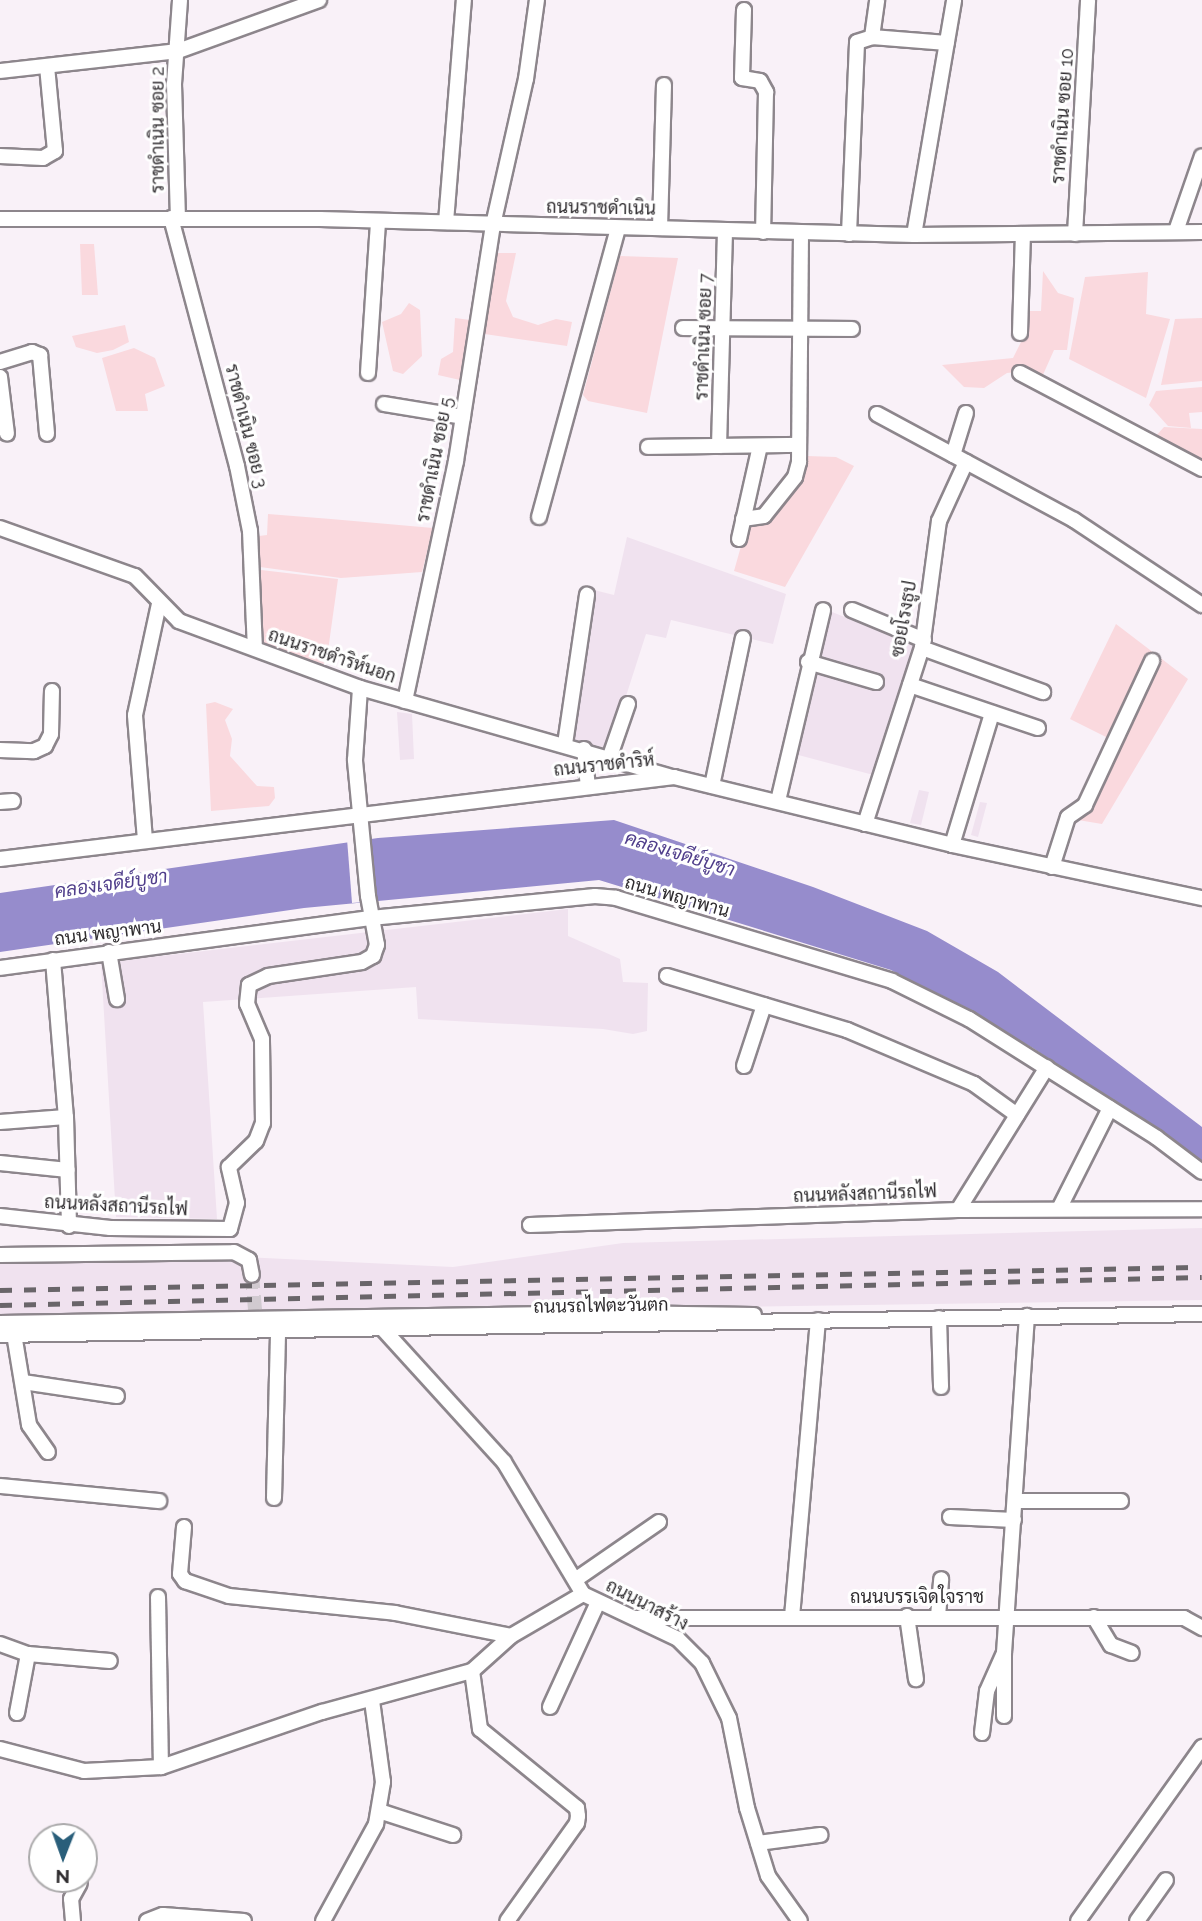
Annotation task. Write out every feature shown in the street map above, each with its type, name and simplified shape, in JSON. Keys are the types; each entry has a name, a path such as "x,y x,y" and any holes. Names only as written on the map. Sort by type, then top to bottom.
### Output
{"street":[{"name":"ราชดำเนิน ซอย 2","path":"175,218 174,84 180,0"},
{"path":"0,71 178,51 319,0"},
{"path":"446,222 464,0"},
{"name":"ราชดำเนิน ซอย 5","path":"405,701 463,417 493,225 526,79 537,0"},
{"path":"872,37 877,0"},
{"path":"914,235 954,0"},
{"name":"ราชดำเนิน ซอย 10","path":"1075,234 1088,0"},
{"path":"744,10 742,78 760,81 766,92 763,232"},
{"path":"849,234 855,49 859,40 872,37 947,43"},
{"path":"0,156 43,158 55,151 47,66"},
{"path":"660,228 664,85"},
{"path":"1176,231 1202,156"},
{"name":"ถนนราชดำเนิน","path":"0,219 175,218 446,222 618,229 914,235 1202,232"},
{"name":"ราชดำเนิน ซอย 3","path":"175,218 234,448 248,518 255,649"},
{"path":"368,373 378,223"},
{"path":"539,517 618,229"},
{"name":"ราชดำเนิน ซอย 7","path":"719,446 725,328 725,230"},
{"path":"743,519 764,516 796,477 801,233"},
{"path":"1020,333 1023,234"},
{"path":"682,328 800,331 852,329"},
{"path":"0,362 32,352 40,355 47,434"},
{"path":"1020,373 1202,469"},
{"path":"0,377 7,434"},
{"path":"384,404 463,417"},
{"name":"ซอยโรงธูป","path":"866,824 923,644 939,521 960,458 966,413"},
{"path":"877,414 1074,520 1202,605"},
{"path":"648,447 798,445"},
{"path":"739,539 760,446"},
{"name":"ถนนราชดำริห์นอก","path":"0,528 135,576 159,604 179,621 360,688 610,756 674,777"},
{"path":"565,744 587,595"},
{"path":"145,840 135,715 159,604"},
{"path":"778,801 808,662 823,610"},
{"path":"852,610 923,644 1043,692"},
{"path":"712,786 743,638"},
{"path":"1052,867 1068,817 1085,804 1152,661"},
{"path":"808,662 876,682"},
{"path":"910,685 1038,728"},
{"path":"360,688 355,760 371,918"},
{"path":"0,751 34,751 45,746 51,734 52,691"},
{"path":"610,756 628,704"},
{"path":"952,845 992,712"},
{"path":"583,749 588,786"},
{"name":"ถนนราชดำริห์","path":"0,859 360,813 674,777 952,845 1202,898"},
{"name":"ถนน พญาพาน","path":"0,968 371,918 595,896 616,898 892,981 969,1019 1110,1108 1202,1172"},
{"name":"ถนนหลังสถานีรถไฟ","path":"0,1216 69,1226 230,1229 237,1203 229,1167 256,1141 263,1123 262,1039 247,1003 249,985 268,976 362,962 373,956 377,944 371,918"},
{"path":"109,952 117,999"},
{"path":"53,960 66,1117 69,1226"},
{"path":"667,976 847,1030 974,1084 1017,1115"},
{"path":"744,1066 764,1005"},
{"path":"958,1210 1046,1067"},
{"path":"1059,1209 1110,1108"},
{"path":"0,1122 66,1117"},
{"path":"0,1163 68,1170"},
{"name":"ถนนหลังสถานีรถไฟ","path":"530,1225 958,1210 1202,1209"},
{"path":"0,1255 234,1252 248,1260 252,1275"},
{"path":"0,1323 255,1315 718,1312 793,1321"},
{"name":"ถนนรถไฟตะวันตก","path":"7,1335 1202,1314"},
{"path":"1004,1716 1004,1653 1027,1316"},
{"path":"939,1318 941,1387"},
{"path":"792,1617 818,1320"},
{"name":"ถนนนาสร้าง","path":"382,1328 504,1462 583,1594 678,1639 702,1662 729,1718 758,1843 774,1888 800,1921"},
{"path":"274,1498 278,1329"},
{"path":"7,1335 23,1382 29,1425 48,1452"},
{"path":"23,1382 117,1396"},
{"path":"0,1486 159,1501"},
{"path":"1015,1501 1121,1501"},
{"path":"950,1517 1014,1520"},
{"path":"575,1580 659,1522"},
{"path":"184,1527 180,1574 185,1581 229,1595 395,1614 511,1636"},
{"path":"939,1616 941,1579"},
{"path":"0,1749 83,1771 161,1767 322,1712 472,1671 511,1636 583,1594"},
{"path":"158,1597 161,1767"},
{"path":"550,1707 598,1602"},
{"name":"ถนนบรรเจิดใจราช","path":"630,1618 1008,1615 1184,1618 1202,1628"},
{"path":"907,1616 916,1679"},
{"path":"1094,1617 1111,1645 1132,1653"},
{"path":"0,1644 28,1654 110,1661"},
{"path":"982,1733 987,1691 1004,1653"},
{"path":"17,1713 28,1654"},
{"path":"472,1671 480,1729 577,1808 578,1823 507,1921"},
{"path":"323,1921 376,1824 379,1811 383,1782 372,1700"},
{"path":"1078,1921 1202,1747"},
{"path":"379,1811 453,1835"},
{"path":"758,1843 820,1835"},
{"path":"1137,1921 1167,1880"},
{"path":"73,1921 71,1899 74,1893"},
{"path":"147,1921 163,1914 244,1921"}],"shaded area":[{"path":"80,244 94,244 98,295 82,295"},
{"path":"492,253 516,253 506,301 513,317 538,325 556,319 572,322 567,346 478,333"},
{"path":"620,256 678,258 647,413 588,401 583,395"},
{"path":"1043,271 1058,293 1074,298 1067,350 1054,350 1042,377 1025,371 1007,373 984,388 964,387 942,365 1013,358 1023,338 1025,311 1041,311"},
{"path":"1148,272 1146,314 1170,319 1146,398 1069,359 1085,277"},
{"path":"409,303 420,310 422,356 403,374 393,371 382,322 401,314"},
{"path":"455,318 470,320 460,380 438,375 441,359 453,352"},
{"path":"1202,318 1202,381 1161,385 1175,319"},
{"path":"125,325 129,342 113,350 97,353 76,347 72,336"},
{"path":"134,348 155,358 165,386 145,394 148,411 116,411 102,358"},
{"path":"1202,387 1202,412 1189,413 1191,428 1168,426 1149,405 1156,391"},
{"path":"1164,427 1202,429 1202,463 1155,437"},
{"path":"807,456 836,457 854,466 785,587 734,571 747,525 766,521 798,486"},
{"path":"268,514 433,528 422,572 341,578 260,567 259,536 267,535"},
{"path":"627,537 786,594 773,644 671,620 666,638 646,634 608,752 562,740 586,588 614,595"},
{"path":"261,570 338,579 326,665 261,644"},
{"path":"827,610 922,648 881,777 791,753"},
{"path":"1116,624 1188,679 1102,824 1072,819 1118,743 1070,719"},
{"path":"215,702 233,709 225,720 232,739 230,756 257,786 274,787 275,798 269,806 211,811 206,704"},
{"path":"397,712 412,714 414,759 400,760"},
{"path":"919,790 929,792 921,825 910,823"},
{"path":"980,802 987,803 978,837 971,835"},
{"path":"568,909 568,936 620,959 623,982 648,983 647,1031 633,1034 603,1029 418,1019 416,987 203,1002 217,1219 116,1217 101,963"},
{"path":"1202,1228 1202,1300 0,1318 0,1257 184,1254 453,1267 623,1243"}],"water":[{"name":"คลองเจดีย์บูชา","path":"614,820 813,887 927,931 998,972 1202,1127 1202,1166 1033,1048 891,970 599,880 304,908 0,952 0,893 378,838"}],"pier":[{"path":"369,838 375,901 352,903 347,839"}],"tunnel":[{"path":"252,1275 255,1310"}],"railway":[{"path":"0,1290 1195,1267"},
{"path":"0,1305 1202,1277"}]}
